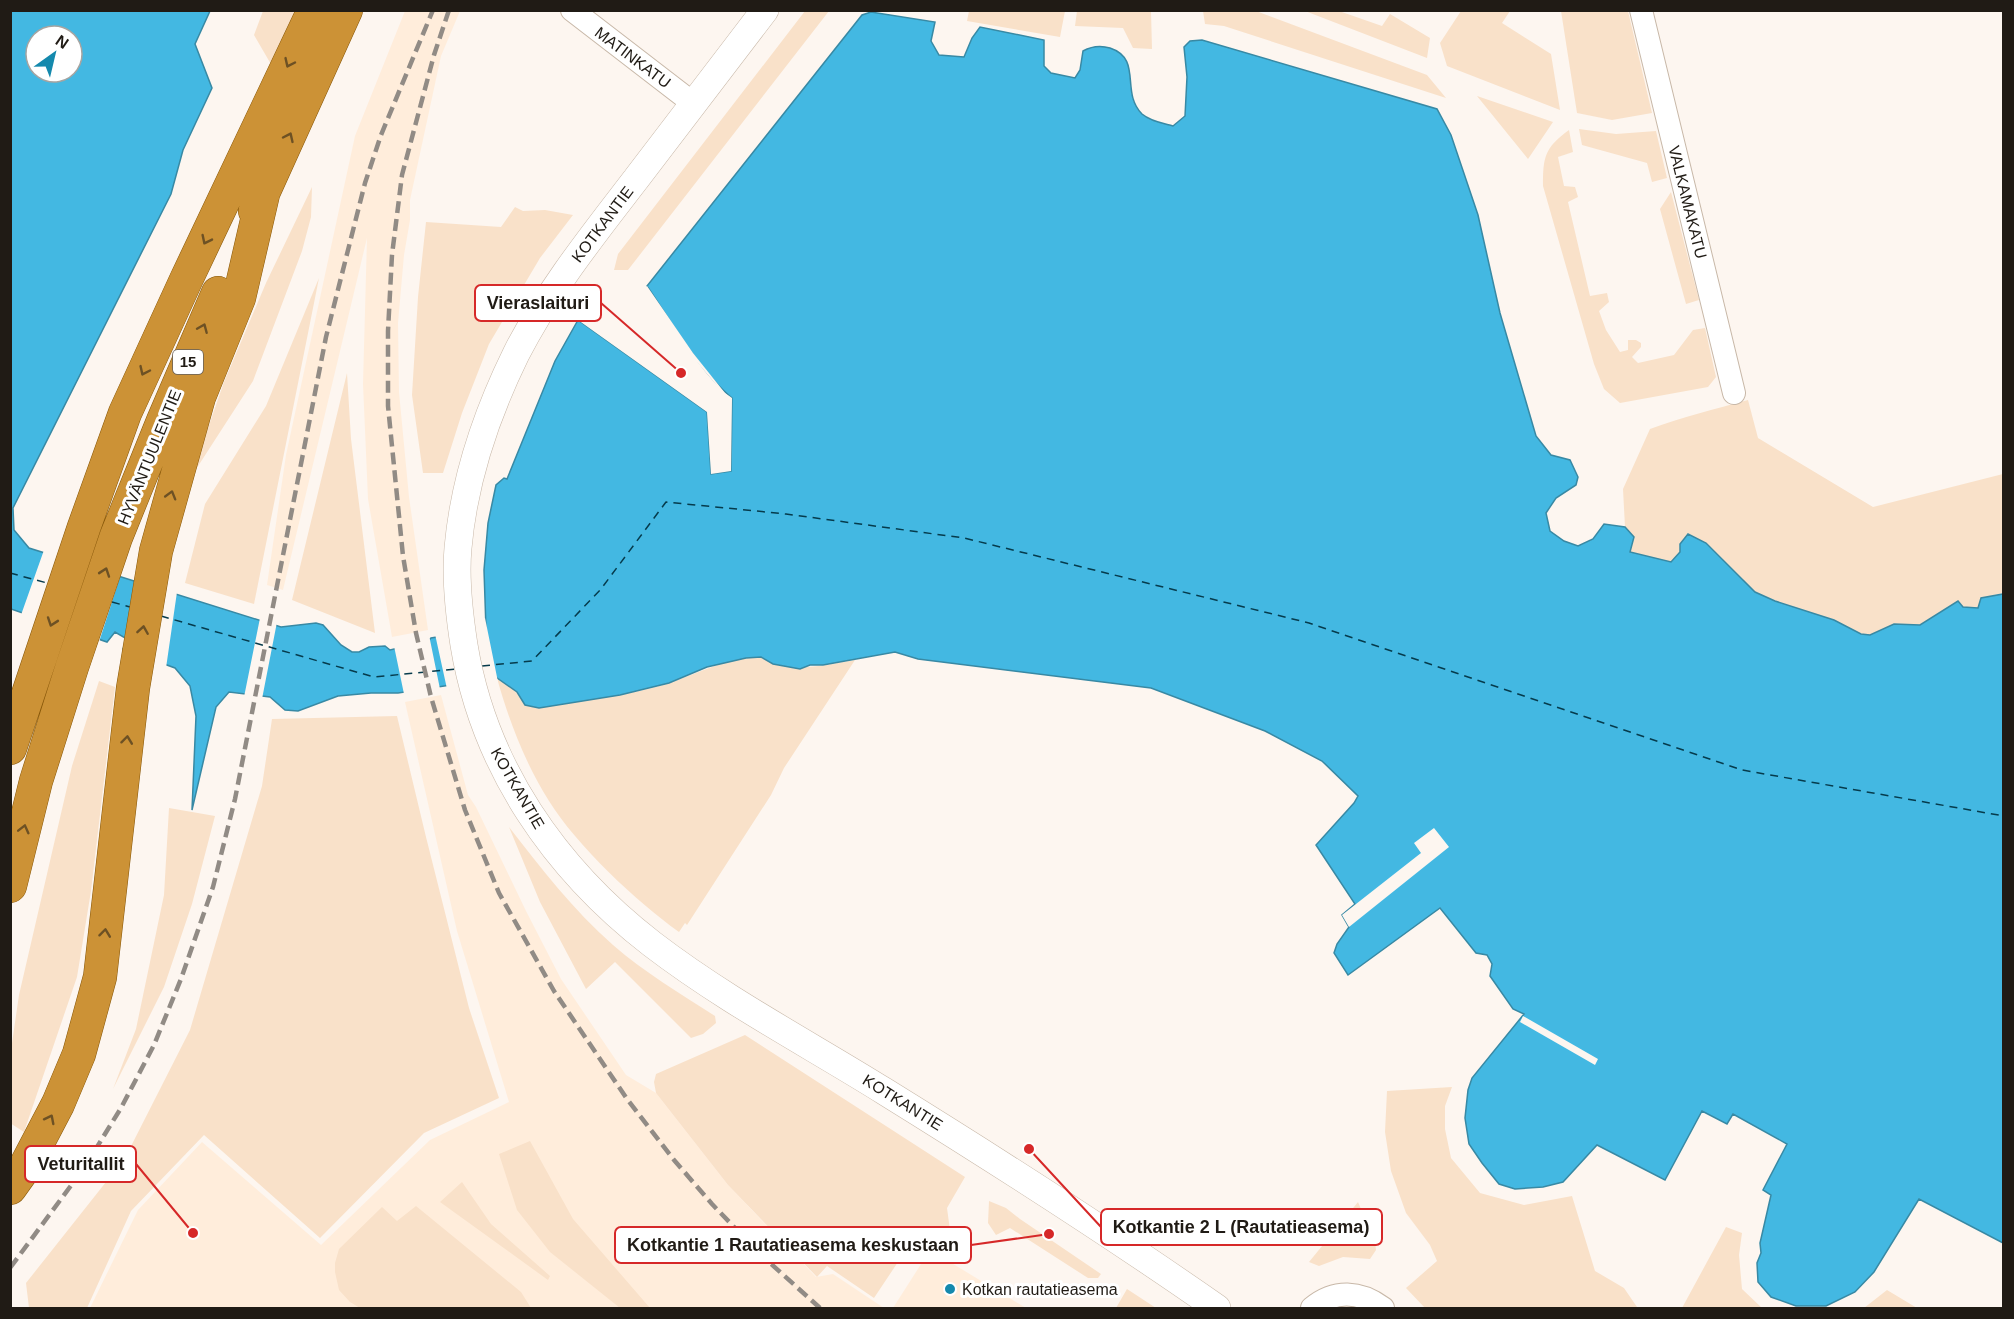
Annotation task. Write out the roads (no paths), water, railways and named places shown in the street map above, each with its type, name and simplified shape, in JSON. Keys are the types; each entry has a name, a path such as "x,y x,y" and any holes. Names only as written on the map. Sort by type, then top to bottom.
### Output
{"highway":[{"name":"15","path":"10,748 84,526 125,412 314,10"},
{"name":"HYVÄNTUULENTIE","path":"10,886 36,781 116,537 163,421 346,10"},
{"path":"10,1188 26,1167 58,1104 79,1054 100,976 134,688 156,551 200,397 240,298 264,190"},
{"path":"10,710 40,656"}],"street":[{"name":"MATINKATU","path":"572,10 694,104"},
{"name":"KOTKANTIE","path":"765,10 588,242 547,300 517,352 481,434 462,513 457,552 460,622 477,707 492,747 507,776 526,809 553,846 615,913 654,946 737,1002 864,1078 1097,1225 1217,1308"},
{"name":"VALKAMAKATU","path":"1641,10 1734,393"},
{"path":"1312,1308 1338,1296 1355,1294 1369,1298 1383,1308"}],"water":[{"path":"10,11 210,11 195,44 212,88 183,150 171,194 13,508 14,530 29,548 281,627 316,623 323,625 341,645 352,652 359,652 369,647 385,646 390,650 428,641 431,638 486,629 484,570 488,523 496,485 504,478 507,479 555,361 578,320 707,412 711,474 731,471 732,398 698,361 647,286 862,15 871,12 935,22 931,41 939,55 964,57 972,38 980,27 1044,40 1044,66 1051,73 1075,78 1080,70 1083,51 1096,46 1110,48 1120,53 1126,60 1132,96 1142,114 1152,120 1173,126 1185,116 1187,77 1184,47 1190,41 1202,40 1437,109 1451,135 1478,215 1500,313 1536,436 1551,455 1570,460 1578,477 1576,485 1556,498 1546,513 1550,531 1564,541 1578,546 1593,539 1604,524 1625,527 1634,537 1630,552 1671,562 1680,552 1680,544 1688,534 1706,543 1755,592 1775,601 1834,620 1861,634 1870,635 1894,624 1920,625 1958,601 1963,607 1978,608 1981,598 2003,594 2003,1243 1919,1199 1874,1272 1855,1292 1826,1306 1796,1306 1771,1297 1758,1282 1757,1263 1761,1253 1760,1243 1771,1195 1763,1190 1787,1144 1733,1114 1727,1124 1702,1111 1665,1180 1597,1145 1563,1182 1543,1187 1515,1189 1499,1184 1469,1144 1465,1118 1468,1090 1472,1078 1524,1014 1513,1009 1490,976 1492,964 1487,955 1476,953 1440,908 1348,975 1334,953 1337,944 1349,927 1342,915 1355,904 1316,845 1358,796 1322,761 1265,731 1151,688 918,659 895,652 823,665 810,665 800,669 773,664 761,657 746,658 707,667 669,683 620,695 539,708 525,705 517,692 497,678 398,693 338,696 298,711 285,710 270,697 229,692 216,707 192,810 196,716 190,686 175,668 123,649 127,639 115,632 107,642 11,609"}],"railway":[{"path":"10,1268 84,1168 121,1108 154,1045 181,979 213,887 235,799 326,337 365,183 381,135 433,10"},
{"path":"449,10 434,55 402,175 392,255 388,331 388,406 403,556 416,633 431,697 465,810 499,893 554,991 627,1099 674,1160 759,1253 820,1308"}],"place":[{"name":"Vieraslaituri","path":"681,373"},
{"name":"Kotkantie 2 L (Rautatieasema)","path":"1029,1149"},
{"name":"Veturitallit","path":"193,1233"},
{"name":"Kotkantie 1 Rautatieasema keskustaan","path":"1049,1234"},
{"name":"Kotkan rautatieasema","path":"950,1289"}]}
